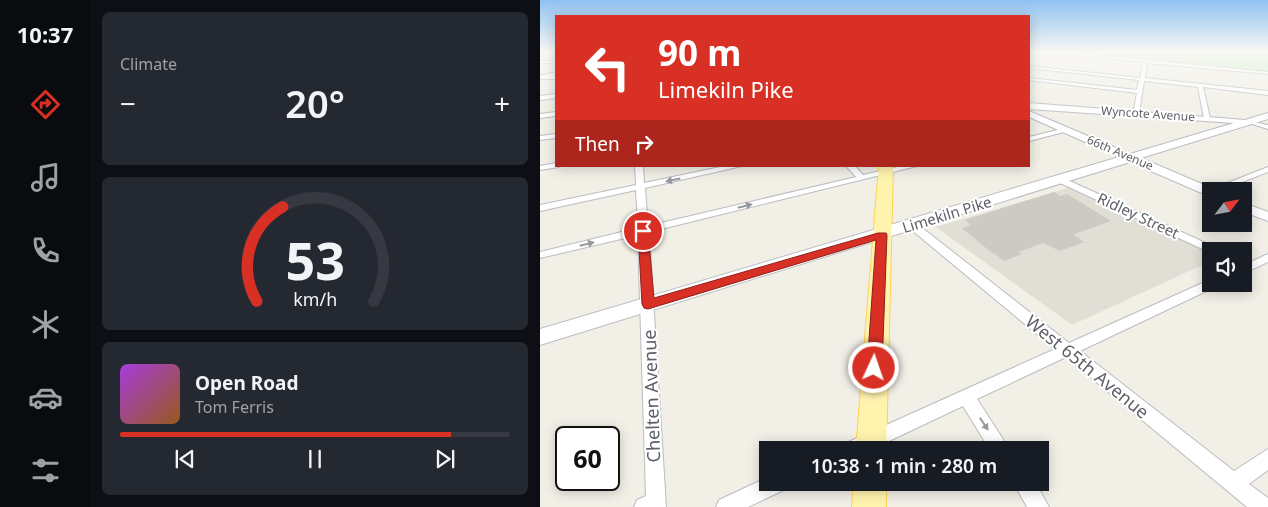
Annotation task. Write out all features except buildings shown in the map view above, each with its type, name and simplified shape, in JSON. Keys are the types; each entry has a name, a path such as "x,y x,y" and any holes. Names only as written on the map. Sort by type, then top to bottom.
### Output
{"main road":[{"path":"865,441 882,235 882,198 886,170"},
{"path":"868,507 869,491"}],"street":[{"path":"1111,76 1268,93"},
{"path":"1136,114 1143,76"},
{"path":"541,77 555,77"},
{"path":"1030,78 1140,92"},
{"path":"1200,86 1207,118"},
{"path":"540,98 555,96"},
{"name":"Wyncote Avenue","path":"1030,106 1207,118 1268,125"},
{"path":"540,116 555,114"},
{"name":"66th Avenue","path":"1030,114 1202,188"},
{"name":"Limekiln Pike","path":"540,337 912,226 1268,116"},
{"path":"1030,139 1066,130"},
{"path":"540,138 555,136"},
{"path":"540,168 555,165"},
{"name":"Chelten Avenue","path":"639,167 648,304 652,505"},
{"path":"540,208 733,167"},
{"path":"851,167 861,178"},
{"path":"540,256 861,178 886,170 906,167"},
{"path":"1236,182 1268,169"},
{"name":"Ridley Street","path":"1061,180 1202,245"},
{"path":"1252,211 1268,218"},
{"name":"West 65th Avenue","path":"912,226 1263,507"},
{"path":"1252,264 1268,258"},
{"path":"876,441 1066,350 1202,288"},
{"path":"966,397 995,441"},
{"path":"1233,484 1268,458"},
{"path":"726,507 760,491"},
{"path":"1029,491 1039,507"}],"shaded area":[{"path":"1068,188 1202,249 1202,265 1072,325 936,227"}],"route":[{"path":"643,231 648,304 882,235 874,368"}]}
